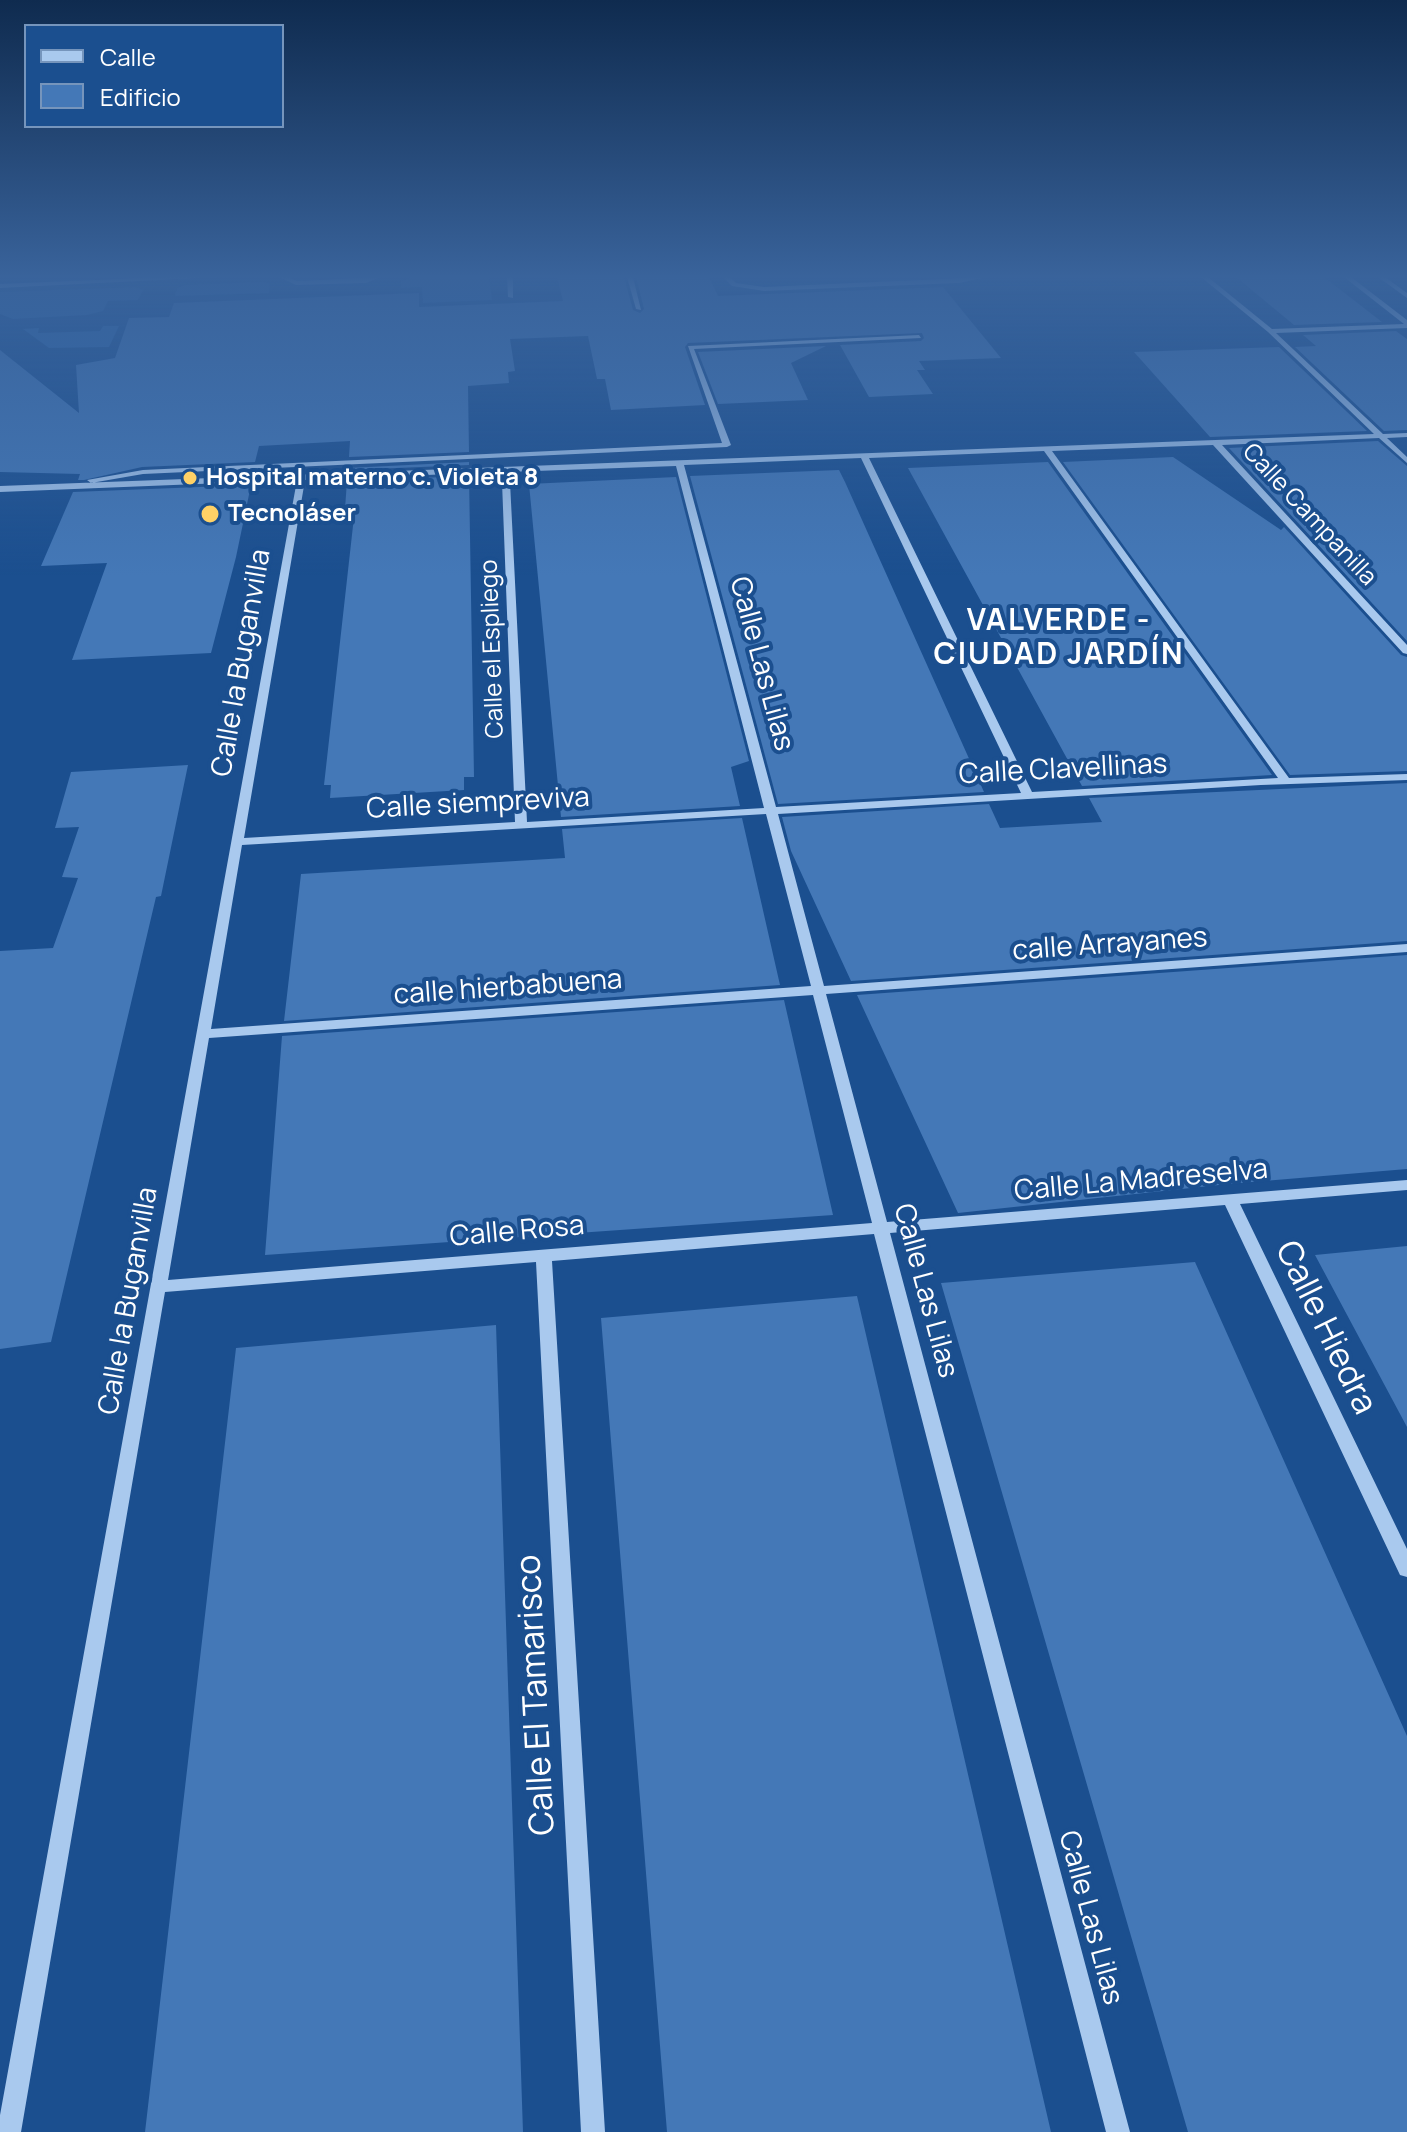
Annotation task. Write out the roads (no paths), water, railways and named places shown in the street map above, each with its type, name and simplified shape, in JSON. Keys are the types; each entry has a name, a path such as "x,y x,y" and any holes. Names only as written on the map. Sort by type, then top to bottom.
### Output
{"street":[{"path":"31,490 143,472 727,445 701,376"},
{"path":"1318,376 1407,461"},
{"path":"0,489 301,480 1407,435"},
{"name":"Calle Campanilla","path":"1214,441 1407,651"},
{"path":"712,445 718,462"},
{"path":"1046,448 1286,781"},
{"path":"864,456 1028,796"},
{"name":"Calle Las Lilas","path":"680,464 1118,2132"},
{"name":"Calle el Espliego","path":"503,471 506,482 521,826"},
{"name":"Calle la Buganvilla","path":"9,2132 301,480"},
{"path":"1391,634 1407,633"},
{"name":"Calle Clavellinas","path":"722,814 1286,781 1407,777"},
{"name":"Calle siempreviva","path":"237,842 722,814"},
{"name":"calle Arrayanes","path":"817,990 1407,948"},
{"name":"calle hierbabuena","path":"203,1034 817,990"},
{"name":"Calle La Madreselva","path":"879,1228 1407,1185"},
{"name":"Calle Hiedra","path":"1230,1199 1407,1569"},
{"name":"Calle Rosa","path":"158,1287 879,1228"},
{"name":"Calle El Tamarisco","path":"544,1255 593,2132"}],"place":[{"name":"Hospital materno c. Violeta 8","path":"190,478"},
{"name":"Tecnoláser","path":"210,514"}],"district":[{"name":"VALVERDE - CIUDAD JARDÍN","path":"1059,639"}]}
